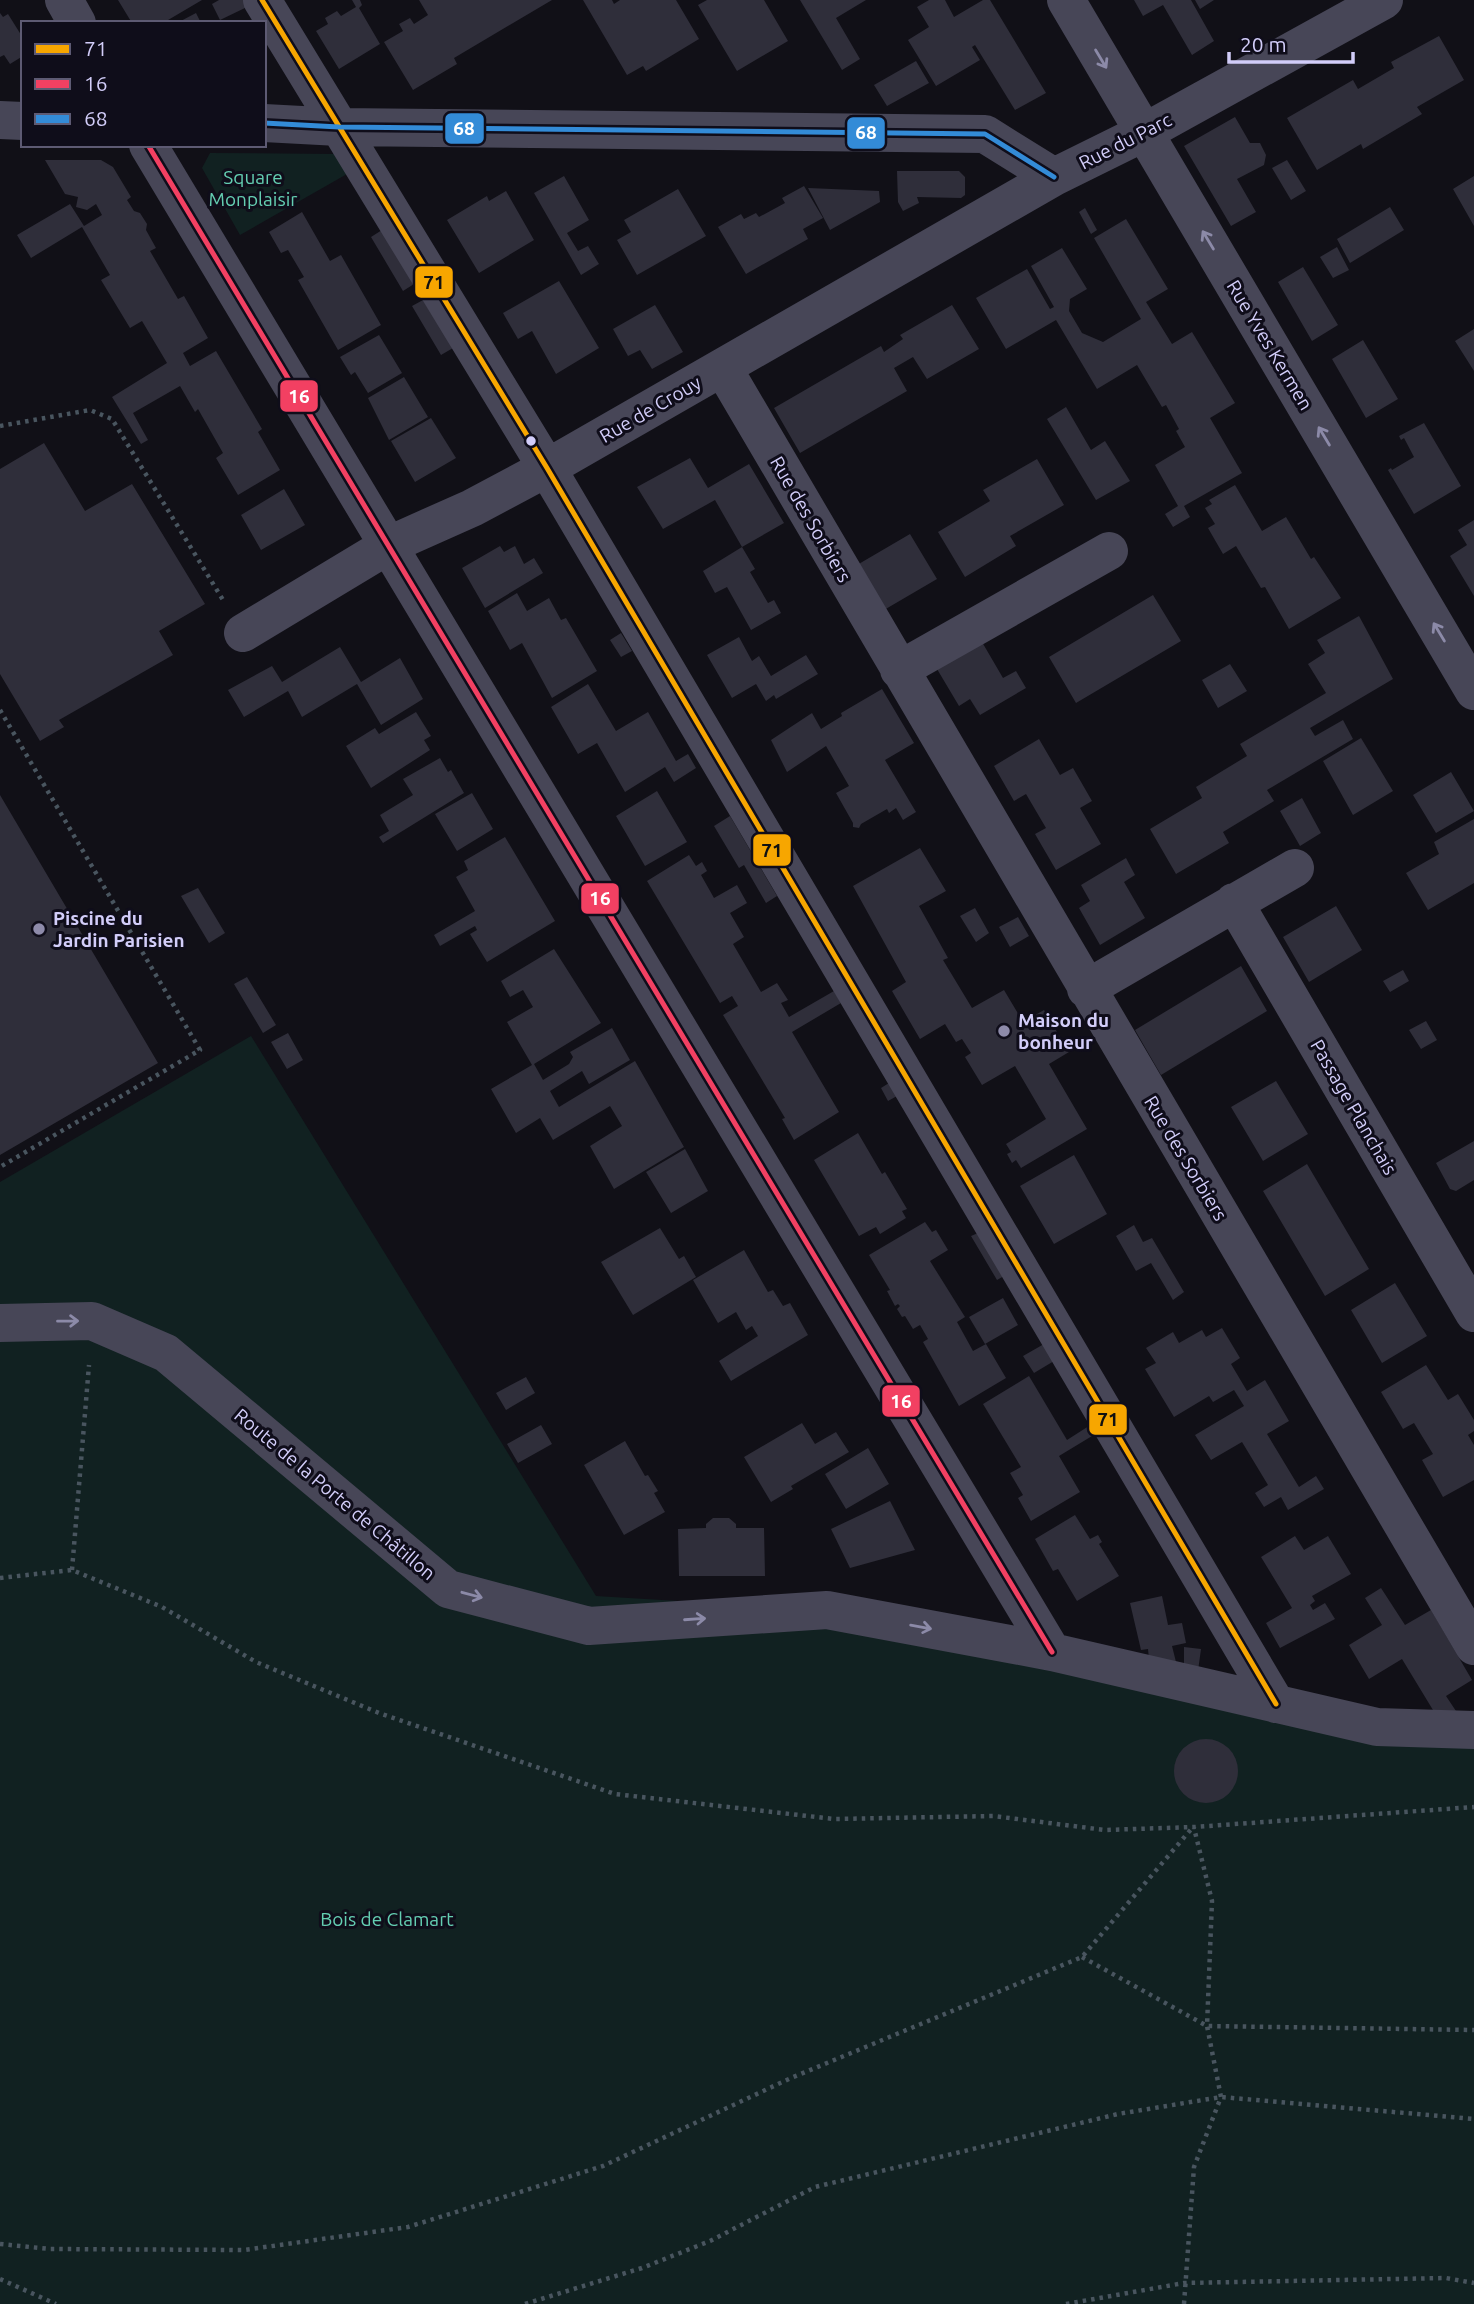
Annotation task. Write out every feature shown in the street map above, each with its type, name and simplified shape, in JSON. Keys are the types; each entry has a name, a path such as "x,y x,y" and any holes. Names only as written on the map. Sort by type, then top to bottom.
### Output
{"street":[{"path":"64,0 76,21"},
{"path":"262,0 547,468 1276,1704"},
{"name":"Rue Yves Kermen","path":"1066,0 1474,691"},
{"name":"Rue du Parc","path":"1054,177 1144,132 1380,1"},
{"path":"0,120 21,121"},
{"path":"266,123 339,127 985,134 1054,177"},
{"path":"149,147 1052,1651"},
{"name":"Rue de Crouy","path":"243,633 389,545 472,508 547,468 1054,177"},
{"name":"Rue des Sorbiers","path":"723,368 1474,1646"},
{"path":"899,670 1109,551"},
{"path":"1086,989 1294,868"},
{"name":"Passage Planchais","path":"1234,902 1474,1312"},
{"name":"Route de la Porte de Châtillon","path":"0,1322 92,1321 166,1353 448,1589 589,1626 827,1610 1052,1651 1377,1727 1474,1730"}],"path":[{"path":"0,426 90,410 112,419 243,633"},
{"path":"0,710 200,1050 0,1167"},
{"path":"72,1570 92,1321"},
{"path":"0,1578 72,1570 162,1607 256,1662 379,1713 615,1794 834,1819 993,1816 1105,1830 1474,1807"},
{"path":"0,2245 50,2249 244,2250 408,2227 603,2166 791,2078 1082,1957 1194,1826"},
{"path":"1184,2304 1195,2167 1221,2097 1207,2026 1212,1901 1194,1826"},
{"path":"1082,1957 1207,2026 1474,2030"},
{"path":"525,2304 642,2268 710,2241 815,2187 1118,2114 1221,2097 1474,2119"},
{"path":"1066,2304 1184,2283 1447,2278 1474,2283"},
{"path":"0,2279 56,2304"}],"green space":[{"name":"Square Monplaisir","path":"210,153 336,154 347,174 240,235 202,168"},
{"name":"Bois de Clamart","path":"251,1036 596,1596 827,1610 1474,1730 1474,2304 0,2304 0,1182"}],"building":[{"path":"118,0 202,0 166,21 131,21"},
{"path":"219,0 244,0 247,7 220,20 212,4"},
{"path":"352,0 360,0 362,5 359,8 380,44 339,69 316,31 328,24 325,18 337,11 341,16 356,7"},
{"path":"419,0 552,0 454,58 457,64 413,90 384,42 403,31 399,24 410,18 414,24 428,15"},
{"path":"583,0 612,0 614,4 620,0 676,0 699,39 646,71 643,66 627,75"},
{"path":"707,0 764,0 788,41 737,71 698,5"},
{"path":"800,0 866,0 836,18 860,59 842,70"},
{"path":"929,0 945,0 954,17 983,0 990,0 1046,93 1015,110 975,45 972,47 980,60 936,86 908,40 929,27 917,7"},
{"path":"1134,0 1191,0 1214,41 1192,55 1163,5 1143,16"},
{"path":"1195,0 1214,0 1200,9"},
{"path":"0,13 3,17 8,14 21,35 21,57 10,64 4,55 0,57"},
{"path":"196,13 200,21 181,21"},
{"path":"1439,36 1464,80 1417,107 1422,114 1363,149 1361,144 1317,170 1287,118 1353,80 1358,89 1394,68 1391,62"},
{"path":"916,61 929,83 887,106 874,85"},
{"path":"1235,117 1250,143 1260,143 1266,155 1264,165 1237,179 1256,212 1231,226 1184,146"},
{"path":"45,160 101,160 113,167 131,197 127,200 147,224 146,230 156,248 150,251 178,299 184,296 208,338 183,353 190,366 216,351 262,429 258,432 280,470 238,495 216,458 223,453 198,409 195,412 180,386 133,413 148,440 141,444 112,397 167,363 142,321 130,328 101,280 110,275 82,227 31,258 17,235 70,204 84,226 102,215 96,204 87,210 76,207 78,197 65,194"},
{"path":"1287,160 1306,191 1291,200 1272,168"},
{"path":"897,171 959,171 965,177 965,195 961,198 917,197 919,203 903,211 898,202"},
{"path":"564,176 589,220 567,233 578,251 588,246 599,264 581,275 534,193"},
{"path":"1474,176 1474,226 1453,189"},
{"path":"804,186 823,218 803,229 808,239 746,274 718,227 741,214 744,219 756,213 759,217 785,203 782,198"},
{"path":"808,188 879,191 880,202 830,230"},
{"path":"678,189 706,236 637,275 617,240 631,232 624,220"},
{"path":"506,191 534,240 479,273 447,220 487,196 489,201"},
{"path":"1390,207 1404,230 1350,263 1337,239"},
{"path":"1085,208 1097,230 1091,234 1079,212"},
{"path":"302,212 330,261 341,255 381,325 338,350 298,280 304,277 288,250 281,253 269,232"},
{"path":"1126,219 1168,289 1146,302 1172,344 1192,332 1235,403 1210,418 1242,473 1184,506 1190,517 1173,527 1165,514 1178,506 1155,465 1185,447 1166,405 1162,407 1137,365 1097,389 1056,320 1006,349 976,298 1027,269 1050,309 1054,307 1031,266 1062,248 1087,289 1070,299 1069,311 1082,333 1103,342 1141,319 1094,238"},
{"path":"382,230 414,284 403,291 371,237"},
{"path":"1337,247 1349,270 1333,278 1320,257"},
{"path":"1303,267 1338,325 1312,341 1278,282"},
{"path":"559,281 599,348 556,374 532,331 518,339 503,313"},
{"path":"423,300 453,348 441,355 412,306"},
{"path":"655,305 683,352 652,369 640,350 628,356 613,329"},
{"path":"952,305 979,349 927,379 913,357 894,368 907,391 800,453 774,408 881,346 884,352 903,339 900,335"},
{"path":"1474,329 1474,371 1455,341"},
{"path":"379,335 402,373 368,393 355,372 351,375 340,357"},
{"path":"1363,340 1398,399 1366,418 1332,359"},
{"path":"404,377 428,417 389,440 368,398"},
{"path":"1066,407 1091,450 1105,441 1130,481 1096,500 1047,419"},
{"path":"431,418 456,458 415,482 391,441"},
{"path":"1424,423 1461,486 1414,514 1388,470 1414,457 1404,438 1401,440 1399,436"},
{"path":"44,443 85,511 132,484 205,604 159,631 173,655 59,720 64,727 40,741 0,674 0,469"},
{"path":"690,458 708,488 749,464 784,523 742,547 715,500 663,529 637,487"},
{"path":"1037,459 1064,505 1010,536 1016,546 965,577 938,532 990,501 983,490"},
{"path":"1235,485 1262,531 1286,517 1311,559 1314,557 1341,598 1289,629 1265,587 1261,588 1236,546 1223,554 1208,528 1215,524 1205,508 1212,504 1209,500"},
{"path":"284,489 305,525 261,550 241,515"},
{"path":"1474,520 1474,596 1450,556 1467,545 1458,530"},
{"path":"910,534 937,579 884,610 857,565"},
{"path":"500,546 504,552 515,546 524,564 534,558 543,573 485,608 462,568"},
{"path":"742,547 755,569 750,572 768,603 774,600 781,613 751,630 727,587 715,593 703,571"},
{"path":"517,593 527,611 549,598 561,620 566,618 597,671 552,698 522,643 510,650 488,611"},
{"path":"1153,595 1181,641 1076,703 1049,657"},
{"path":"1359,616 1393,679 1310,728 1315,736 1343,720 1353,739 1267,790 1274,801 1223,832 1229,843 1176,874 1150,829 1202,798 1196,787 1247,756 1240,744 1326,693 1308,664 1325,653 1317,640"},
{"path":"621,633 632,651 621,657 610,640"},
{"path":"739,637 752,661 759,656 771,676 806,655 818,674 776,699 774,695 766,701 756,684 732,698 707,655"},
{"path":"982,642 1003,678 1016,671 1026,688 980,715 970,699 959,706 937,669"},
{"path":"340,647 361,682 400,658 423,699 381,725 357,684 302,717 288,691 244,717 228,690 272,666 282,682"},
{"path":"1230,664 1247,691 1218,708 1202,680"},
{"path":"588,684 616,731 648,712 676,761 688,754 696,768 674,782 665,767 625,792 597,743 578,754 551,707"},
{"path":"882,689 914,743 885,760 916,812 903,820 896,808 889,813 887,809 861,824 859,828 853,827 836,793 849,786 826,746 787,772 771,740 812,713 821,729 842,716 841,713"},
{"path":"416,712 431,736 424,740 430,750 371,788 346,746 375,728 379,734"},
{"path":"1361,738 1393,791 1353,815 1323,761"},
{"path":"1039,739 1060,775 1073,768 1092,801 1080,808 1101,844 1056,870 1035,834 1046,828 1026,794 1014,801 994,766"},
{"path":"440,758 448,772 451,770 464,793 383,843 379,837 389,831 380,815 413,795 403,779"},
{"path":"1451,772 1474,811 1436,833 1413,795"},
{"path":"657,791 687,842 645,866 616,816"},
{"path":"472,793 493,829 457,851 435,814"},
{"name":"Piscine du Jardin Parisien","path":"0,795 158,1063 0,1155"},
{"path":"1302,798 1321,833 1300,846 1280,811"},
{"path":"730,816 777,896 766,903 744,865 739,868 714,826"},
{"path":"1474,819 1474,883 1428,910 1406,873 1439,854 1434,842"},
{"path":"505,837 555,921 487,962 470,934 477,930 475,926 440,946 434,935 475,911 456,877 468,870 464,861"},
{"path":"920,848 946,891 919,906 948,958 943,960 972,1008 1004,990 1023,1022 1044,1010 1069,1052 1049,1064 1087,1129 1021,1168 1016,1160 1012,1163 1007,1154 1011,1152 1006,1144 1046,1119 1015,1066 982,1085 965,1057 971,1053 962,1039 956,1042 945,1024 920,1039 892,991 906,982 853,886"},
{"path":"689,855 696,866 702,862 707,871 701,875 714,898 737,885 747,903 730,913 744,937 733,944 761,992 777,983 788,1000 781,1003 789,1017 834,991 841,1003 792,1032 839,1112 794,1140 782,1119 785,1118 723,1015 738,1006 732,996 720,1003 647,881"},
{"path":"1126,858 1135,875 1124,882 1145,918 1100,945 1079,908 1090,901 1081,885"},
{"path":"198,888 225,933 209,943 181,896"},
{"path":"1336,906 1362,950 1309,982 1283,937"},
{"path":"975,908 989,933 976,942 960,916"},
{"path":"1018,917 1029,936 1010,947 999,927"},
{"path":"554,949 601,1023 534,1064 543,1080 569,1064 573,1057 570,1052 612,1028 630,1060 589,1084 582,1071 550,1091 559,1107 635,1061 684,1147 614,1189 590,1146 622,1126 610,1106 553,1140 540,1118 516,1133 491,1089 532,1065 507,1022 533,1007 523,990 510,997 501,981"},
{"path":"1241,966 1267,1011 1161,1075 1135,1030"},
{"path":"1403,970 1409,981 1390,992 1383,981"},
{"path":"247,977 276,1025 263,1033 234,984"},
{"path":"1426,1021 1437,1040 1421,1049 1409,1030"},
{"path":"288,1033 303,1060 287,1069 271,1042"},
{"path":"1276,1081 1308,1134 1263,1161 1231,1107"},
{"path":"889,1083 897,1096 888,1101 881,1088"},
{"path":"858,1133 907,1209 902,1211 906,1218 880,1234 876,1227 859,1236 814,1160"},
{"path":"1474,1141 1474,1180 1456,1191 1450,1189 1436,1163"},
{"path":"685,1149 708,1191 671,1213 646,1172"},
{"path":"1074,1155 1107,1214 1054,1244 1020,1186"},
{"path":"1307,1164 1369,1269 1325,1296 1263,1191"},
{"path":"925,1222 932,1232 936,1230 948,1250 930,1261 965,1317 957,1322 973,1351 986,1344 1006,1378 959,1406 923,1342 928,1339 920,1325 913,1329 905,1316 902,1317 897,1309 900,1306 895,1306 887,1291 890,1290 869,1255"},
{"path":"1134,1225 1143,1242 1152,1238 1184,1292 1173,1300 1151,1263 1136,1271 1116,1236"},
{"path":"660,1228 679,1259 684,1256 696,1277 633,1315 601,1262"},
{"path":"978,1233 1004,1276 997,1280 971,1236"},
{"path":"744,1250 768,1292 773,1290 783,1306 790,1303 808,1335 731,1381 719,1361 758,1336 752,1326 746,1330 736,1312 718,1323 693,1280"},
{"path":"1395,1283 1427,1336 1382,1363 1351,1310"},
{"path":"1003,1298 1018,1325 985,1344 969,1317"},
{"path":"1222,1328 1240,1358 1231,1364 1247,1391 1265,1380 1289,1421 1267,1434 1299,1487 1316,1476 1324,1489 1288,1510 1281,1497 1264,1507 1255,1493 1268,1485 1242,1442 1211,1460 1195,1435 1244,1406 1234,1390 1213,1402 1209,1396 1174,1417 1145,1369 1156,1363 1146,1348 1173,1332 1179,1343 1202,1330 1206,1337"},
{"path":"1044,1344 1054,1361 1034,1373 1023,1356"},
{"path":"1426,1365 1448,1400 1458,1394 1474,1420 1474,1431 1468,1435 1474,1445 1474,1480 1443,1497 1422,1460 1433,1454 1414,1423 1403,1429 1381,1392"},
{"path":"1029,1376 1067,1440 1092,1424 1097,1433 1059,1456 1080,1492 1031,1521 1018,1498 1023,1495 1010,1473 1021,1467 983,1404"},
{"path":"526,1377 535,1393 506,1410 496,1393"},
{"path":"802,1423 815,1444 836,1432 849,1452 791,1486 793,1489 771,1502 744,1457"},
{"path":"541,1425 552,1444 518,1463 507,1444"},
{"path":"625,1441 645,1476 648,1475 658,1491 654,1493 665,1512 624,1535 584,1465"},
{"path":"868,1448 889,1484 846,1509 825,1474"},
{"path":"890,1501 915,1550 850,1568 831,1529"},
{"path":"1075,1515 1090,1539 1098,1535 1102,1542 1099,1544 1119,1576 1077,1601 1058,1569 1053,1571 1035,1539"},
{"path":"713,1518 729,1518 736,1524 736,1528 764,1528 765,1576 679,1576 678,1529 706,1528 706,1524"},
{"path":"1295,1536 1304,1550 1328,1536 1351,1574 1312,1596 1315,1601 1310,1605 1313,1610 1325,1603 1335,1619 1280,1648 1266,1623 1292,1608 1261,1557"},
{"path":"1381,1588 1405,1625 1431,1610 1472,1680 1446,1696 1458,1714 1436,1715 1402,1659 1369,1679 1349,1645 1382,1625 1365,1598"},
{"path":"1162,1596 1168,1625 1182,1623 1186,1643 1172,1646 1177,1666 1149,1659 1148,1649 1141,1650 1130,1603"},
{"path":"1184,1647 1201,1649 1198,1671 1184,1668"},
{"path":"1200,1739 1212,1739 1229,1748 1236,1759 1236,1783 1229,1794 1212,1803 1200,1803 1188,1798 1179,1789 1174,1777 1174,1765 1179,1753 1188,1744"}],"transit line":[{"name":"71","path":"262,0 547,468 1276,1704"},
{"name":"68","path":"266,123 339,127 985,134 1054,177"},
{"name":"16","path":"149,147 1052,1652"}],"place":[{"name":"Piscine du Jardin Parisien","path":"39,929"},
{"name":"Maison du bonheur","path":"1004,1031"}]}
